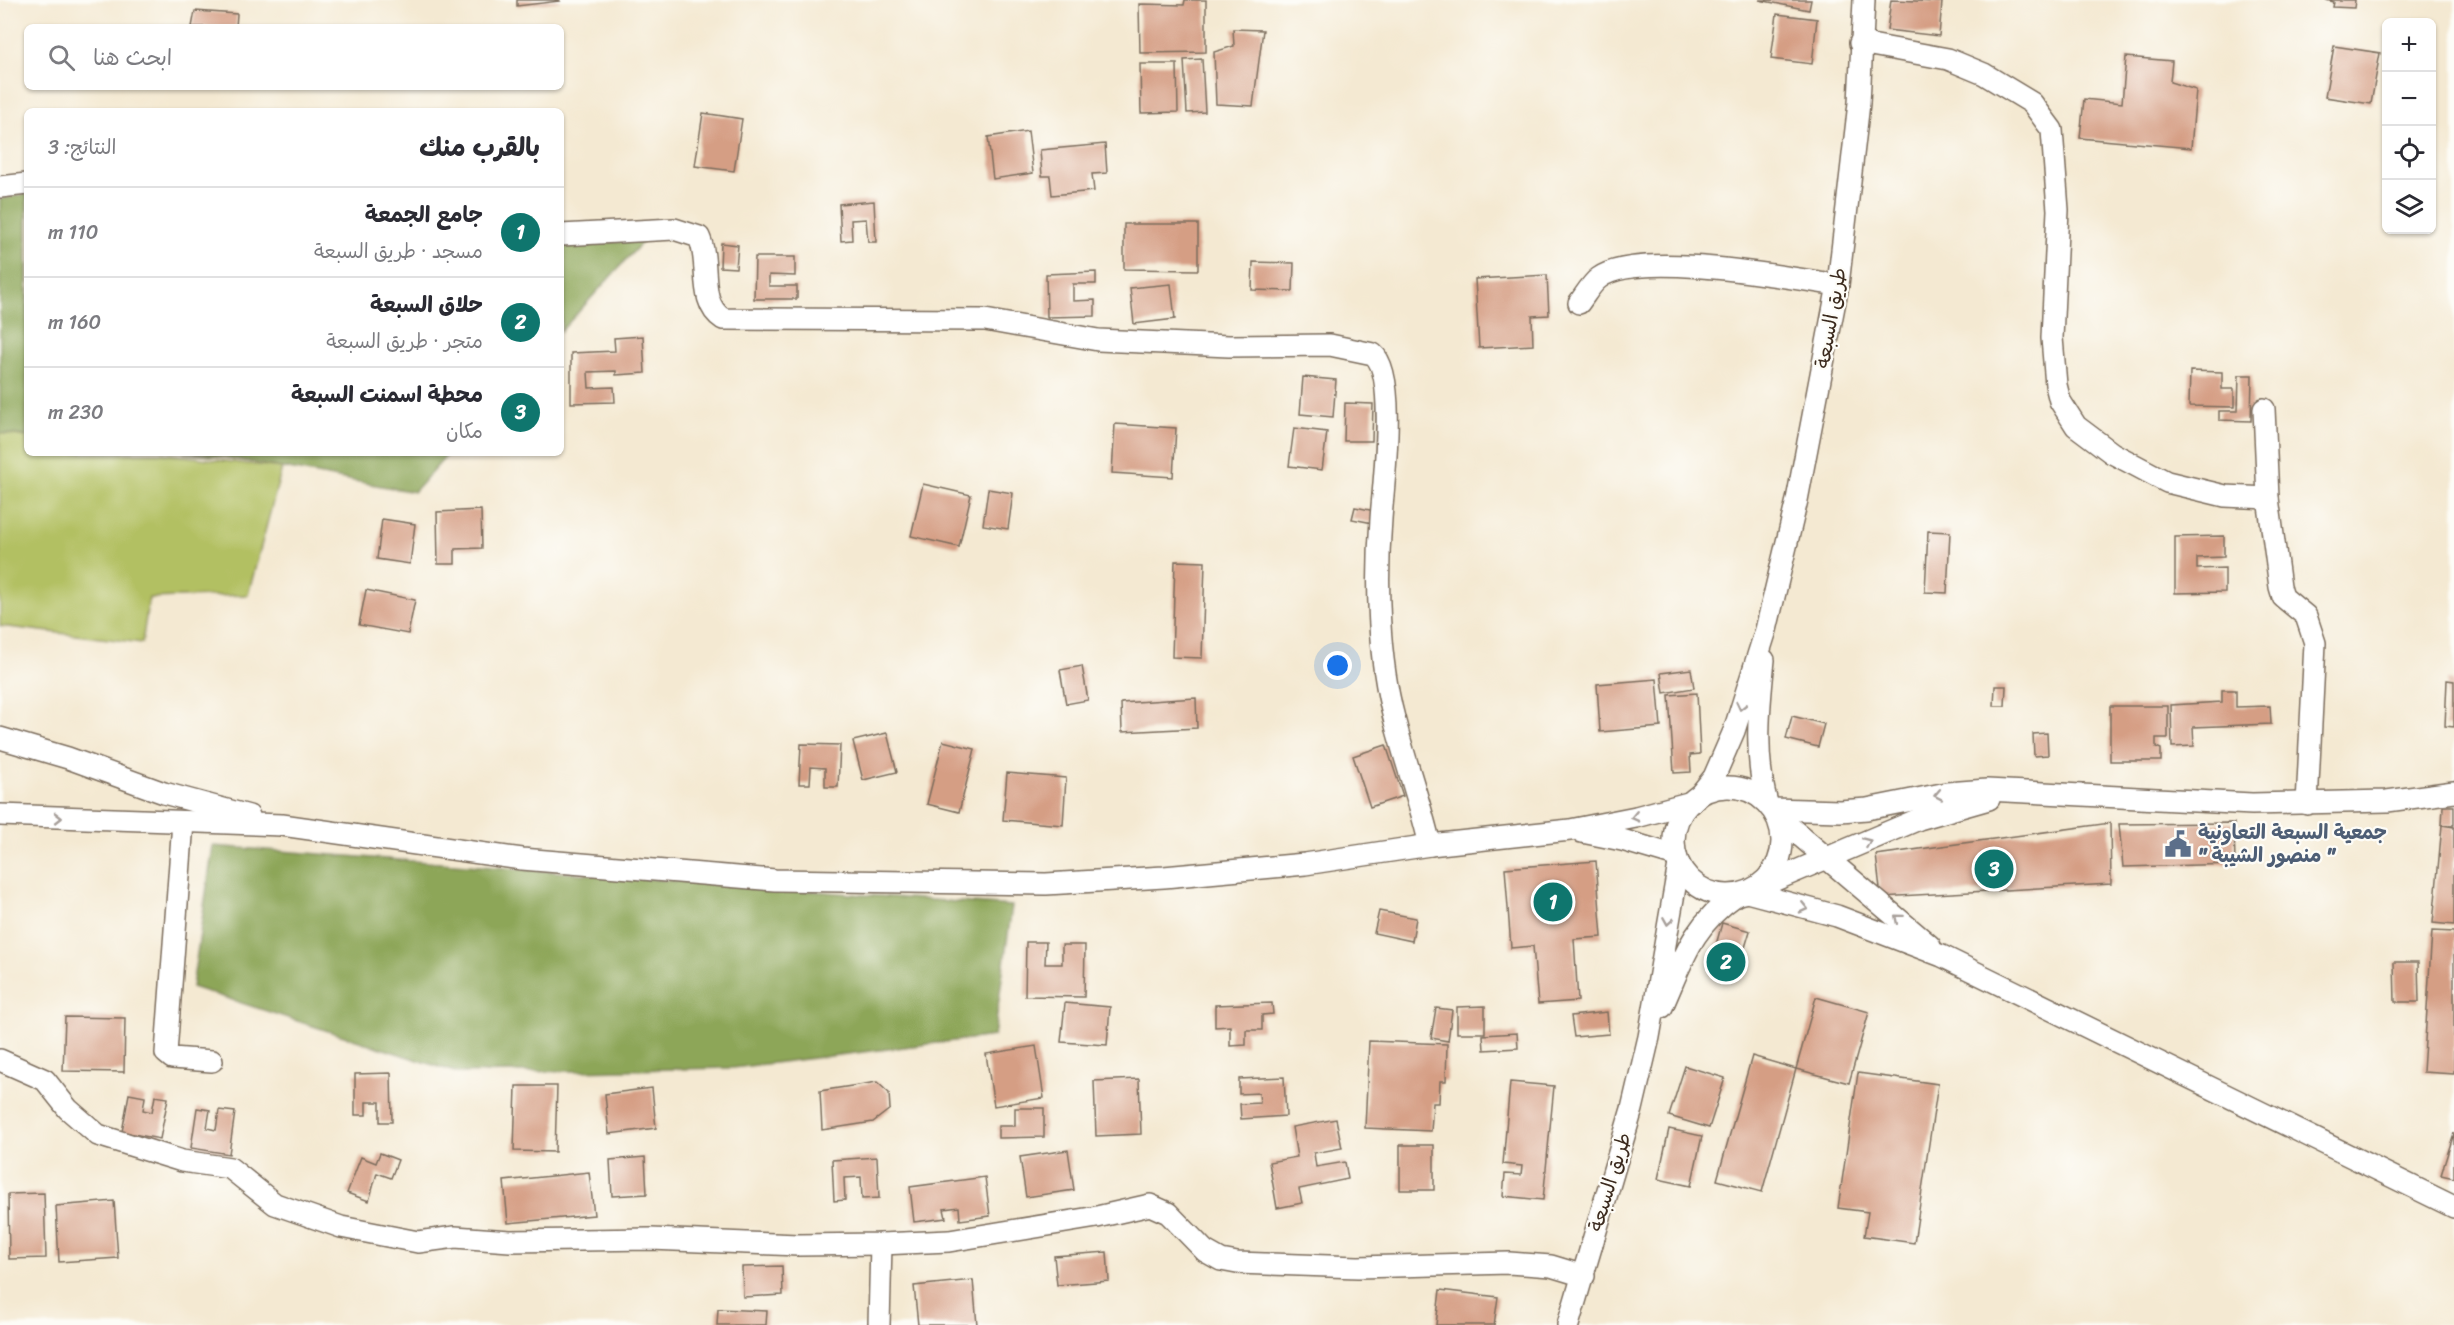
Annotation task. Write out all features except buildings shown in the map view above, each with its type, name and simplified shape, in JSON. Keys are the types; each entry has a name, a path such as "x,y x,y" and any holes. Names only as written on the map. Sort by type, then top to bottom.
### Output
{"street":[{"name":"طريق السبعة","path":"1766,630 1797,500 1838,285 1858,103 1864,0"},
{"path":"1860,43 1948,59 1984,74 2032,103 2052,130 2058,210 2052,338 2056,385 2060,401 2076,426 2112,453 2167,482 2225,496 2268,498"},
{"path":"0,187 24,184"},
{"path":"564,235 674,229 699,237 705,249 708,304 714,314 723,319 985,320 1098,340 1229,346 1330,345 1373,354 1381,363 1388,418 1381,523 1380,585 1383,657 1394,717 1416,787 1430,845"},
{"path":"1579,303 1599,278 1618,270 1648,264 1700,266 1838,285"},
{"path":"2264,409 2268,498 2278,575 2283,597 2307,616 2315,643 2307,804"},
{"path":"1766,630 1727,751 1714,777 1684,811 1675,833 1678,860 1689,878 1702,889 1719,895 1746,892 1919,819 2017,790"},
{"path":"1746,892 1771,875 1781,857 1783,836 1772,809 1760,759 1759,717 1766,630"},
{"path":"0,738 68,758 164,793 282,825"},
{"path":"0,815 282,825 534,860 775,880 1046,884 1164,877 1305,864 1430,845 1570,830 1636,817 1695,799 1715,789 1733,787 1752,792 1942,956"},
{"path":"1772,809 1840,811 1867,809 1947,793 2017,790 2252,804 2387,801 2454,792"},
{"path":"183,822 166,1053 172,1058 212,1061"},
{"path":"1570,830 1622,840 1678,860"},
{"name":"طريق السبعة","path":"1568,1325 1632,1109 1649,1037 1678,860"},
{"name":"طريق السبعة","path":"1649,1037 1690,943 1702,924 1746,892"},
{"path":"1746,892 1837,916 1942,956 2454,1207"},
{"path":"0,1060 45,1080 68,1109 98,1135 182,1161 230,1168 275,1204 375,1235 418,1242 455,1238 510,1241 651,1239 798,1245 881,1245 950,1241 1096,1217 1150,1205 1168,1213 1204,1251 1221,1260 1237,1263 1325,1267 1509,1263 1551,1266 1584,1276"},
{"path":"879,1325 881,1245"}],"green space":[{"path":"24,195 24,436 0,433 0,199"},
{"path":"645,239 564,328 564,247"},
{"path":"0,433 24,437 24,456 185,456 282,468 248,595 149,598 142,643 0,626"},
{"path":"214,456 446,456 414,492"},
{"path":"213,846 1012,906 994,1036 733,1068 458,1073 192,987"}],"place":[{"name":"جمعية السبعة التعاونية \" منصور الشيبة \"","path":"2178,844"},
{"name":"محطة اسمنت السبعة","path":"1994,869"},
{"name":"جامع الجمعة","path":"1553,902"},
{"name":"حلاق السبعة","path":"1726,962"}]}
